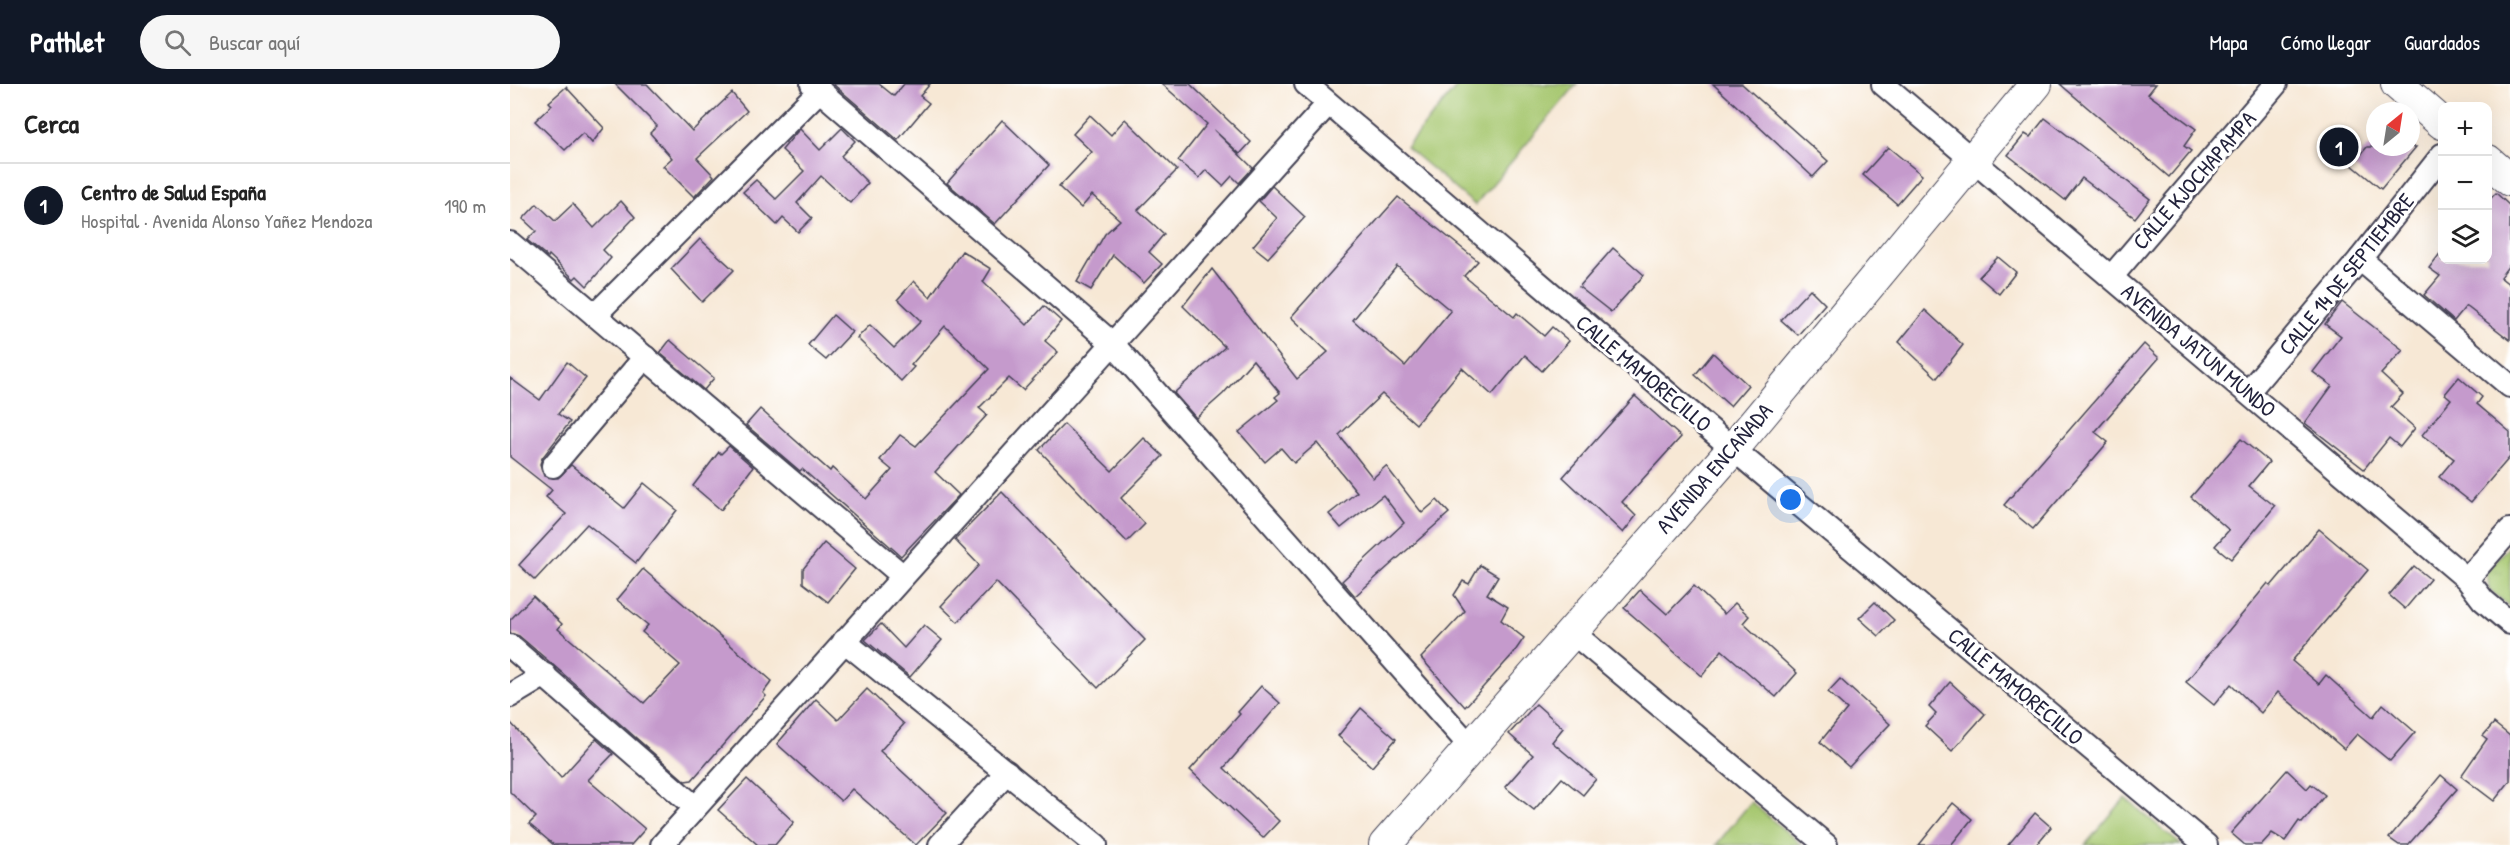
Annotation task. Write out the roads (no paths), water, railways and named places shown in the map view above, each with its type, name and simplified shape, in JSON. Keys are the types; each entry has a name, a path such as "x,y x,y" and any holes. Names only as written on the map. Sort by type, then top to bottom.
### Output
{"main road":[{"name":"AVENIDA ENCAÑADA","path":"1384,845 1733,449 1970,160 2036,84"},
{"path":"2397,84 2438,120"},
{"path":"2492,165 2510,180"}],"street":[{"name":"CALLE MAMORECILLO","path":"1306,84 1733,449 2206,845"},
{"name":"AVENIDA JATUN MUNDO","path":"1883,84 2467,579 2483,600 2510,623"},
{"name":"CALLE KJOCHAPAMPA","path":"2112,276 2276,84"},
{"path":"595,315 816,87 1112,343 1470,747"},
{"path":"662,845 1328,104"},
{"name":"CALLE 14 DE SEPTIEMBRE","path":"2248,392 2360,259 2441,156"},
{"path":"510,243 903,576"},
{"path":"2360,259 2510,386"},
{"path":"554,466 645,357"},
{"path":"2467,579 2510,530"},
{"path":"1572,632 1826,845"},
{"path":"844,641 1096,845"},
{"path":"510,646 695,807"},
{"path":"510,696 545,675"},
{"path":"940,845 1007,771"}],"place":[{"name":"Centro de Salud España","path":"2339,147"}]}
